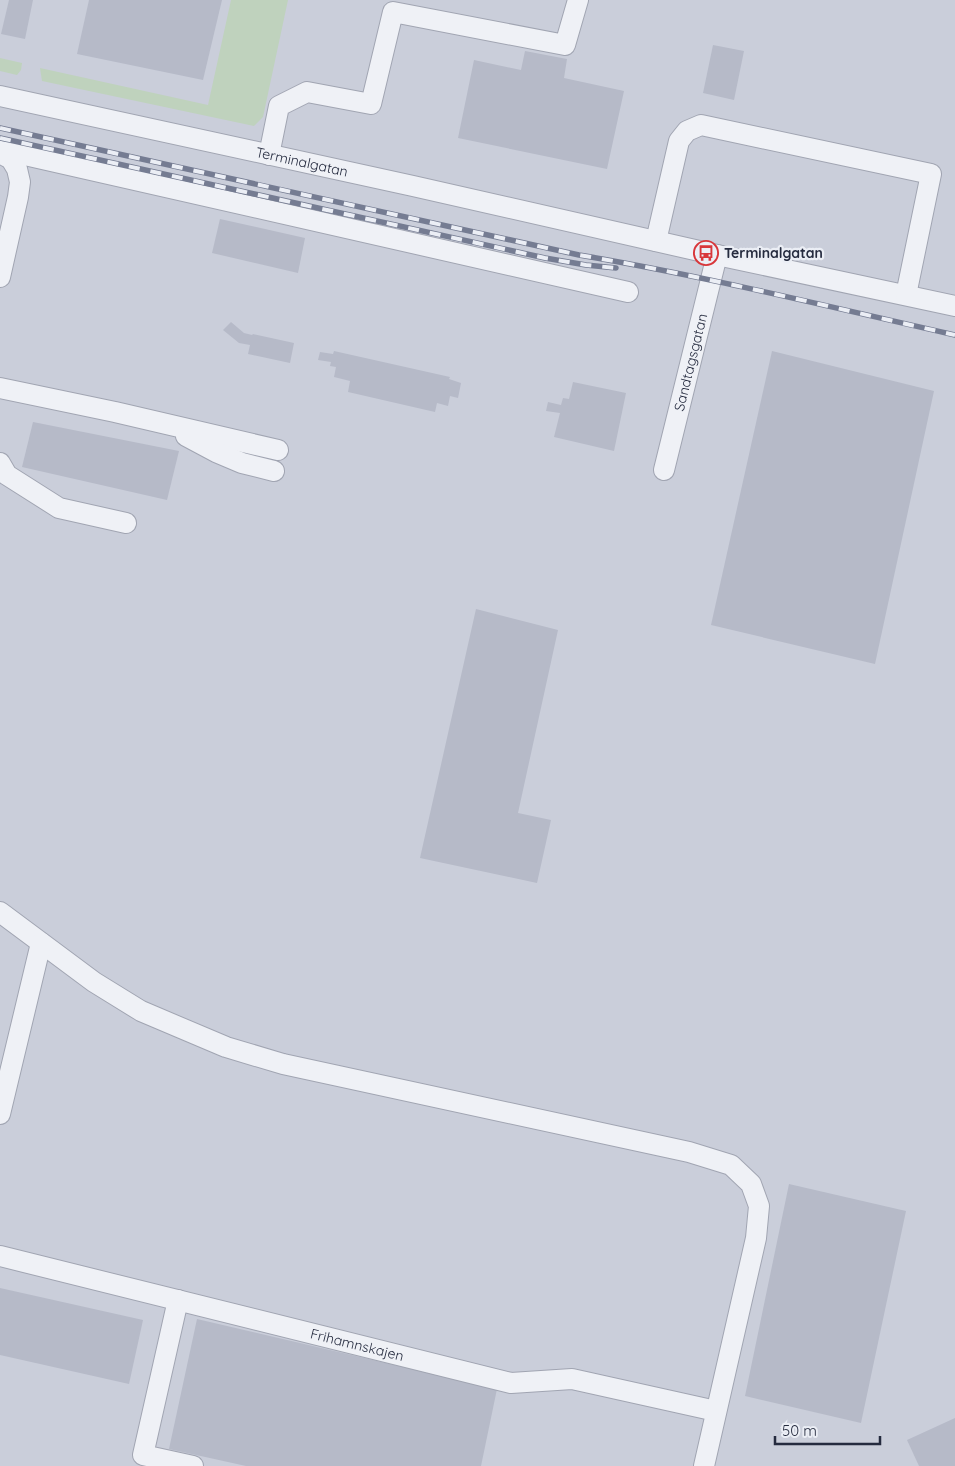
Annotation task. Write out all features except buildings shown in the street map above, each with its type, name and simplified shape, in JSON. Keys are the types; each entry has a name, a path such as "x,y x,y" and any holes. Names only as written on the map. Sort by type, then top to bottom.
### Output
{"street":[{"path":"270,155 280,106 300,95 307,92 371,104 393,12 565,45 578,0"},
{"name":"Terminalgatan","path":"0,96 656,242 955,306"},
{"path":"656,242 679,141 688,131 701,125 931,174 906,295"},
{"path":"0,152 11,159 17,169 20,182 0,277"},
{"path":"0,152 26,156 628,292"},
{"path":"0,202 8,219 9,236"},
{"name":"Sandtagsgatan","path":"664,470 716,255"},
{"path":"0,388 115,412 278,450"},
{"path":"115,412 177,432 242,463 274,471"},
{"path":"0,463 7,475 59,508 126,523"},
{"path":"0,912 94,982 141,1011 226,1047 283,1064 679,1150 730,1165 751,1184 759,1206 756,1238 704,1466"},
{"path":"0,1114 42,943"},
{"name":"Frihamnskajen","path":"0,1256 511,1383 572,1379 716,1411"},
{"path":"178,1300 142,1461 192,1466"}],"shaded area":[{"path":"0,0 955,0 955,1466 0,1466"}],"green space":[{"path":"231,0 288,0 263,117 254,126 42,81 40,68 208,105"},
{"path":"0,58 22,63 21,70 17,75 0,71"}],"railway":[{"path":"0,128 579,255 720,282 955,335"},
{"path":"0,138 545,258 616,268"}],"place":[{"name":"Terminalgatan","path":"706,253"}]}
